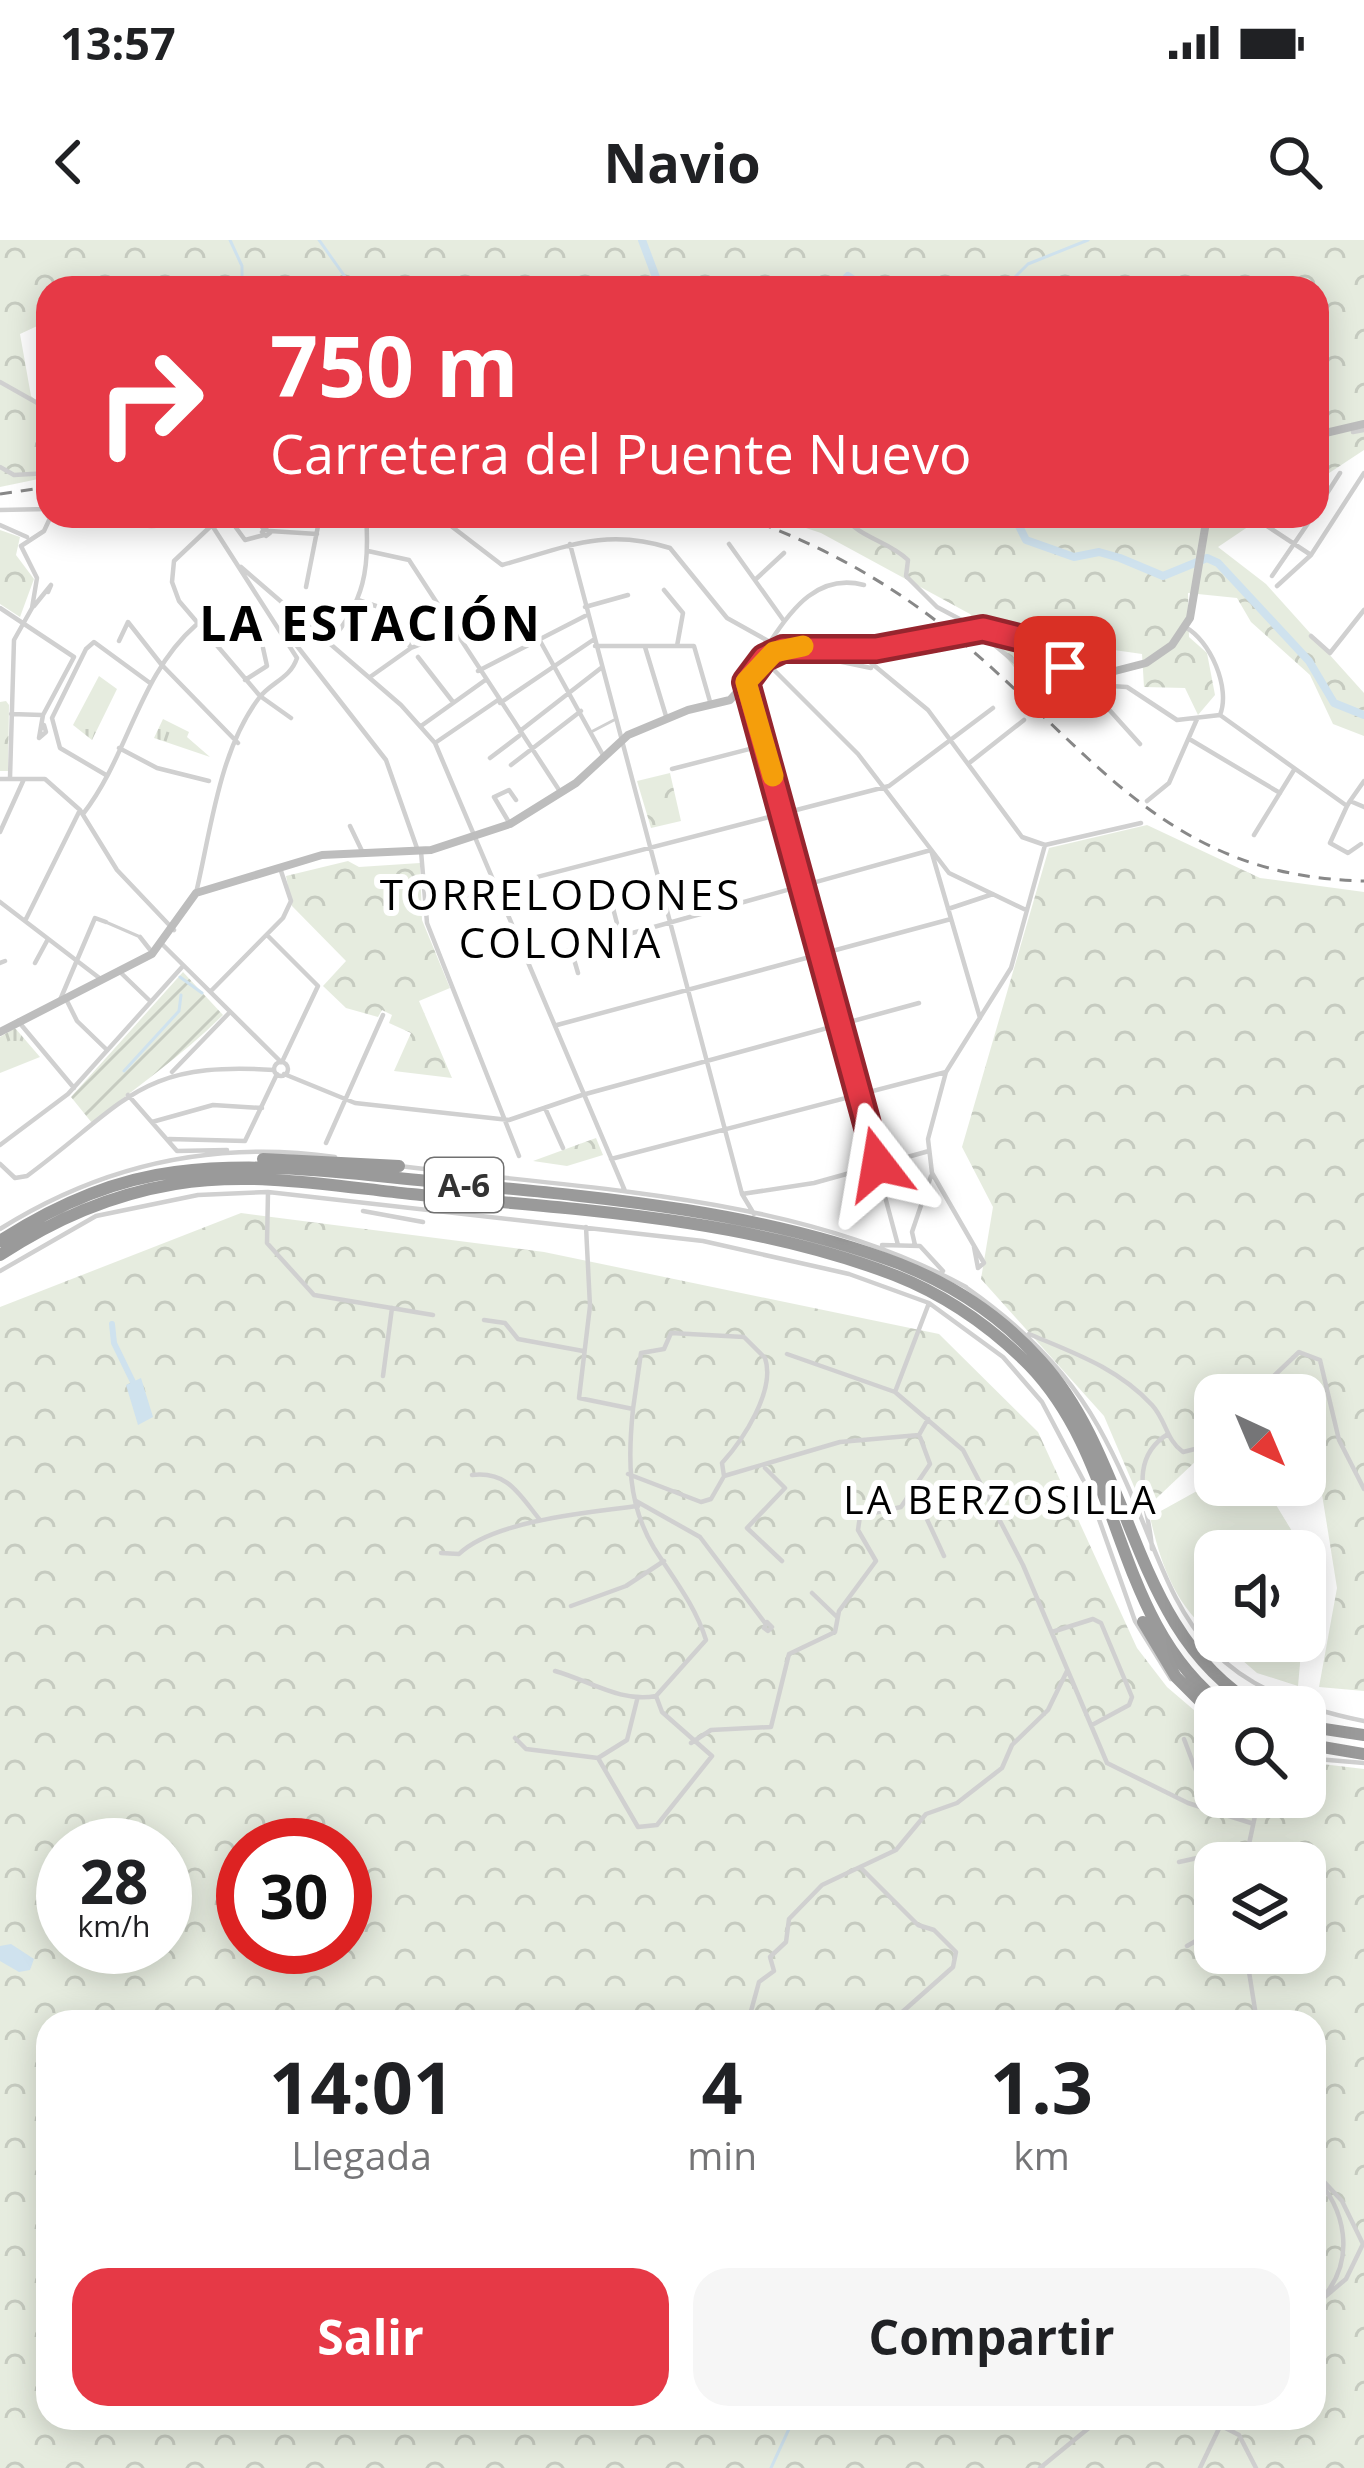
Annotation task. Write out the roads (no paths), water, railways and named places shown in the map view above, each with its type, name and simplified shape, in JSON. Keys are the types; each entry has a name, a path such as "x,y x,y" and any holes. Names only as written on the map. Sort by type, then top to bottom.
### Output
{"highway":[{"path":"94,1191 134,1174 206,1161 399,1166"},
{"name":"A-6","path":"0,1240 94,1191 146,1177 218,1167 466,1185 743,1222 881,1258 932,1278 1007,1327 1068,1394 1110,1469 1177,1630 1208,1670 1230,1686"},
{"name":"A-6","path":"0,1258 64,1217 134,1192 179,1183 263,1180 744,1235 892,1274 967,1313 1032,1368 1084,1444 1151,1622 1200,1686"},
{"path":"1084,1444 1141,1619 1176,1677 1194,1696"},
{"path":"1326,1729 1364,1735"},
{"path":"1326,1748 1364,1754"}],"main road":[{"path":"1329,435 1361,428"},
{"path":"0,1032 152,954 175,930 196,893 280,868 362,851 419,851 476,839 510,824 562,793 620,742 667,718 734,696 773,650 869,649 983,629 1023,639 1069,668 1106,671 1154,659 1185,627 1197,589 1205,528"}],"street":[{"path":"0,382 36,402"},
{"path":"0,466 14,475 36,474"},
{"path":"1329,490 1340,473"},
{"path":"1329,527 1364,474"},
{"path":"0,510 36,511"},
{"path":"0,525 27,537 45,528"},
{"path":"210,528 177,556 172,568 178,601 260,696 291,718"},
{"path":"213,528 297,658"},
{"path":"236,528 245,541 266,532 317,534"},
{"path":"263,528 266,532"},
{"path":"306,586 318,528"},
{"path":"330,643 355,613 368,551 367,528"},
{"path":"454,528 502,565 570,544 635,539 677,552 728,617 773,650 949,873 1026,910"},
{"path":"855,528 898,551 908,560 906,575 929,601 1016,663 1060,683 1127,687 1177,720 1220,715 1294,770 1348,804 1364,807"},
{"path":"1269,528 1311,555"},
{"path":"1272,576 1305,528"},
{"path":"1276,586 1311,555 1329,528"},
{"path":"10,778 14,640 37,598 37,578 20,552 27,537"},
{"path":"570,544 742,1194 755,1215"},
{"path":"729,544 784,621"},
{"path":"368,551 406,557 562,793"},
{"path":"756,579 784,553"},
{"path":"241,567 370,676 435,743 627,1194"},
{"path":"773,650 784,621 812,592 840,582 864,586"},
{"path":"257,592 266,587"},
{"path":"664,590 684,619 676,646"},
{"path":"37,598 48,592"},
{"path":"478,671 586,610 628,595"},
{"path":"358,600 388,610 411,648"},
{"path":"0,608 74,657 43,715 44,725"},
{"path":"1310,636 1330,652 1364,610"},
{"path":"119,641 128,622 161,664 238,743"},
{"path":"26,921 151,681 196,625"},
{"path":"280,626 386,760 419,851 427,923 509,1120 519,1156"},
{"path":"1185,627 1212,648 1223,695 1220,715"},
{"path":"370,676 411,648 453,632"},
{"path":"539,639 604,757"},
{"path":"106,775 60,748 52,718 86,649 94,642 151,681"},
{"path":"435,743 594,643 694,646 711,705"},
{"path":"645,646 667,718"},
{"path":"245,680 268,666 262,647"},
{"path":"852,647 928,710 1018,832 1045,845 1141,823"},
{"path":"869,649 866,654 877,669"},
{"path":"773,650 877,669"},
{"path":"297,658 309,657"},
{"path":"418,657 453,702"},
{"path":"196,893 221,784 238,743 260,696 290,673 297,658"},
{"path":"490,758 601,668"},
{"path":"151,681 170,673"},
{"path":"421,726 484,681"},
{"path":"746,682 861,1094 898,1245"},
{"path":"1086,684 1140,744"},
{"path":"0,701 11,698"},
{"path":"425,906 885,787 993,708"},
{"path":"511,765 581,711"},
{"path":"11,714 43,715"},
{"path":"1147,801 1169,783 1197,719"},
{"path":"591,732 614,720"},
{"path":"968,764 1024,720"},
{"path":"1191,740 1280,793"},
{"path":"673,769 765,745"},
{"path":"118,748 157,768 209,781"},
{"path":"1254,835 1294,770"},
{"path":"0,778 45,779 82,812 117,870 175,930"},
{"path":"0,832 24,778"},
{"path":"1361,844 1348,853 1330,843 1364,781"},
{"path":"510,824 494,797 509,790 516,800"},
{"path":"350,826 362,851"},
{"path":"974,1247 932,1173 929,1151 946,1072 1011,968 1045,845"},
{"path":"528,962 931,850"},
{"path":"931,850 980,1018"},
{"path":"209,992 267,934 291,901 280,868"},
{"path":"948,909 993,894"},
{"path":"0,902 74,960 97,970 102,980"},
{"path":"613,908 620,935"},
{"path":"106,1049 77,1022 66,997 74,960 95,917 140,937 152,954"},
{"path":"554,1026 951,919"},
{"path":"165,1137 241,1142 262,1108 318,986 267,934"},
{"path":"35,963 48,939"},
{"path":"163,945 296,1077 345,1101 509,1120 582,1095 919,1003"},
{"path":"571,950 578,973"},
{"path":"0,1145 74,1088 183,966"},
{"path":"119,971 149,1000"},
{"path":"0,1164 15,1178 27,1176 128,1095 172,1072 230,1012"},
{"path":"326,1144 383,1015"},
{"path":"18,1021 74,1088"},
{"path":"172,1072 212,1066 280,1066"},
{"path":"611,1159 946,1072"},
{"path":"128,1095 182,1153 268,1153 399,1166 730,1209 864,1243 966,1287"},
{"path":"152,1121 213,1105 262,1108"},
{"path":"545,1108 563,1148"},
{"path":"730,1209 742,1194 814,1183 929,1151"},
{"path":"0,1229 65,1191 124,1169 171,1158 268,1153"},
{"path":"914,1245 912,1232 932,1173"},
{"path":"268,1192 267,1243 314,1295 434,1315"},
{"path":"0,1271 96,1216 198,1195 268,1192 743,1248 850,1274 929,1303 1003,1357 1042,1402 1078,1465 1135,1621 1159,1664 1194,1698"},
{"path":"376,1214 378,1203"},
{"path":"362,1211 423,1222"},
{"path":"586,1227 590,1306 581,1402 633,1409"},
{"path":"864,1243 914,1245 1024,1331 1076,1390 1098,1426 1176,1605 1199,1637 1243,1675 1264,1686"},
{"path":"895,1392 929,1303"},
{"path":"383,1376 392,1308"},
{"path":"484,1320 505,1323 518,1339 584,1351"},
{"path":"1024,1331 1109,1369 1150,1403 1183,1452 1194,1449"},
{"path":"555,1671 579,1684 614,1689 637,1700 656,1696 706,1640 637,1504 628,1474 641,1353 664,1349 671,1333 744,1337 765,1358 765,1388 741,1442 722,1463 724,1476 711,1499 701,1502 628,1474"},
{"path":"1273,1374 1299,1352 1320,1360 1323,1374"},
{"path":"787,1354 895,1392 963,1450 1052,1632 1107,1762 1194,1803"},
{"path":"1326,1385 1339,1440 1364,1489"},
{"path":"919,1435 928,1419"},
{"path":"1153,1555 1142,1481 1145,1458 1168,1434"},
{"path":"724,1476 765,1468 825,1445 919,1435"},
{"path":"691,1743 710,1730 770,1727 789,1654 835,1632 837,1617 876,1561 858,1530 860,1516 901,1507 930,1464 919,1435"},
{"path":"765,1468 785,1488 747,1528 782,1561"},
{"path":"472,1475 492,1472 510,1481 540,1520"},
{"path":"912,1487 944,1556"},
{"path":"441,1553 459,1554 472,1541 540,1520 637,1504 700,1537 765,1623"},
{"path":"571,1606 626,1586 664,1561"},
{"path":"812,1593 837,1617"},
{"path":"1052,1632 1094,1619 1100,1623 1132,1697 1130,1706 1091,1726"},
{"path":"751,2010 759,1982 774,1970 770,1957 786,1942 789,1919 822,1885 902,1846 926,1814 957,1803 1003,1768 1012,1745 1048,1711 1067,1670"},
{"path":"598,1758 638,1827 657,1825 712,1756 691,1743 662,1712 656,1696"},
{"path":"515,1738 526,1749 598,1758 627,1740 637,1700"},
{"path":"1326,1709 1364,1720"},
{"path":"1184,1739 1194,1766"},
{"path":"1326,1760 1364,1763"},
{"path":"1235,1818 1251,1823"},
{"path":"1248,1842 1253,1818"},
{"path":"1180,1862 1194,1859"},
{"path":"861,1868 918,1925 934,1930 956,1952 953,1967 905,2010"},
{"path":"1187,1946 1194,1942"},
{"path":"1249,1974 1255,2010"},
{"path":"1326,2186 1342,2201 1364,2244 1359,2257 1326,2295"},
{"path":"1326,2190 1343,2240 1338,2277 1326,2294"},
{"path":"1343,2240 1348,2231 1360,2233"},
{"path":"1343,2252 1351,2260 1359,2257"},
{"path":"1359,2257 1364,2268"},
{"path":"1040,2468 1086,2430"},
{"path":"1200,2468 1218,2430"},
{"path":"1233,2430 1256,2468"}],"water":[{"path":"141,1378 153,1417 138,1425 126,1385"},
{"path":"11,1944 34,1959 30,1970 19,1972 0,1961 0,1946"}],"waterway":[{"path":"230,240 242,276"},
{"path":"319,240 344,276"},
{"path":"642,240 656,276"},
{"path":"1016,276 1028,264 1088,240"},
{"path":"1020,528 1026,540 1074,557 1099,552 1163,576 1207,558 1218,563 1309,661 1334,703 1364,715"},
{"path":"180,977 202,993"},
{"path":"124,1071 179,1011 181,995"},
{"path":"112,1324 114,1343 133,1382"},
{"path":"771,2468 788,2430"}],"railway":[{"path":"0,494 36,489"},
{"path":"771,528 828,553 910,602 961,641 1139,802 1186,833 1237,858 1296,874 1364,881"}],"district":[{"name":"LA ESTACIÓN","path":"371,624"},
{"name":"TORRELODONES COLONIA","path":"561,919"},
{"name":"LA BERZOSILLA","path":"1001,1500"}]}
